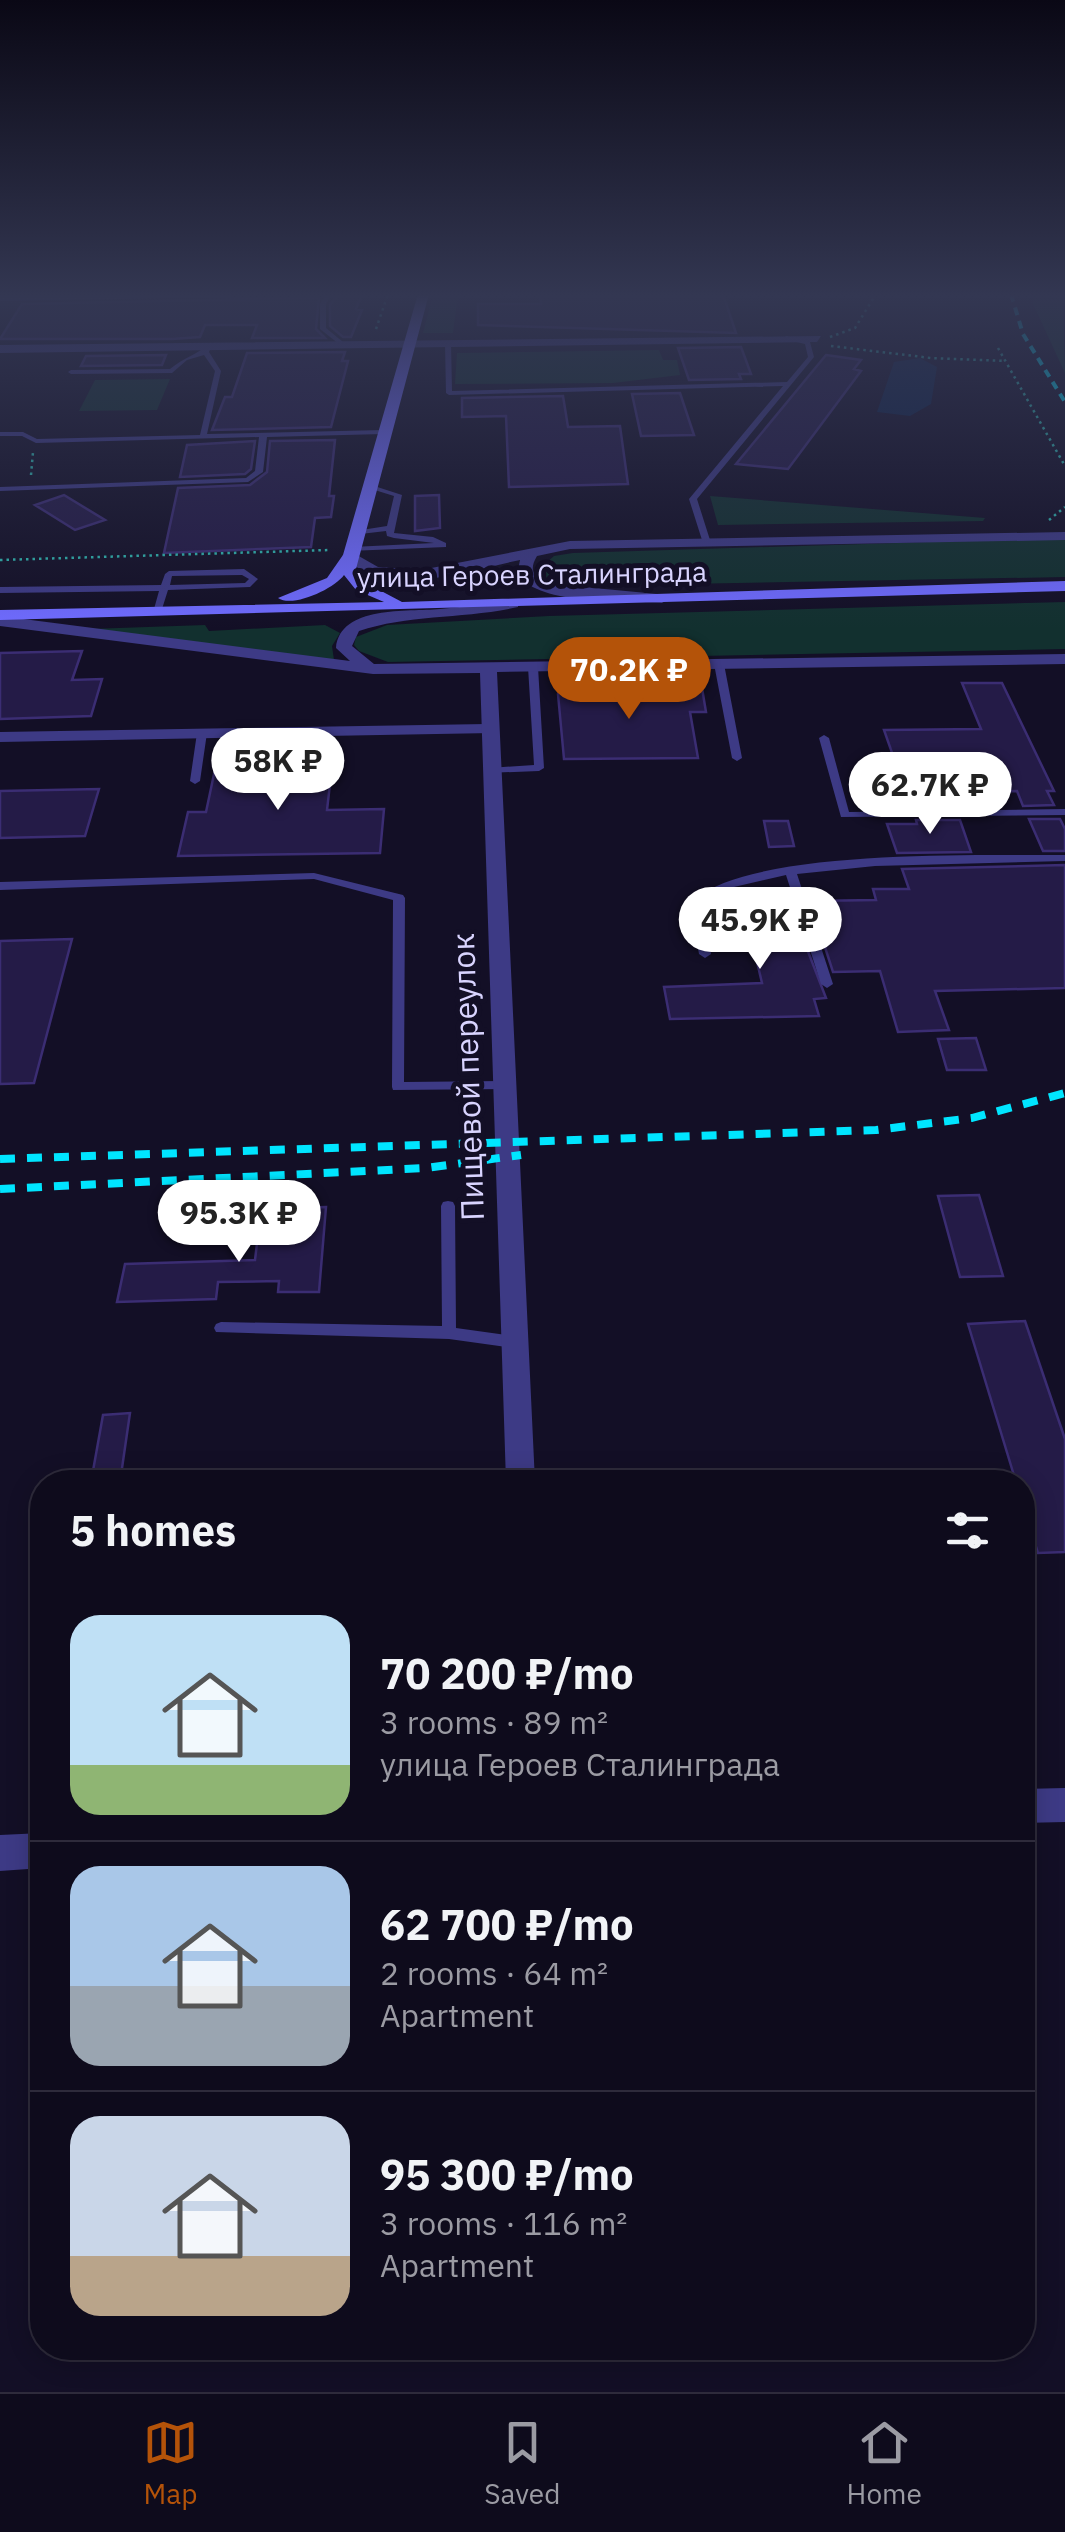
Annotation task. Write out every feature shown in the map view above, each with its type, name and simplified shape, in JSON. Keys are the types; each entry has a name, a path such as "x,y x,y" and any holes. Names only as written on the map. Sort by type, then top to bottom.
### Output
{"main road":[{"path":"391,406 352,546 350,576 362,587 391,600 425,605"},
{"path":"228,608 312,591 332,581 352,546"},
{"name":"улица Героев Сталинграда","path":"0,618 158,608 512,604 1065,586"}],"street":[{"path":"352,546 364,569 421,575 570,546 706,540 1065,536"},
{"path":"533,552 524,566 525,575 544,590 672,600"},
{"path":"373,669 344,648 344,637 368,621 512,604"},
{"path":"0,618 373,669 1065,659"},
{"name":"Пищевой переулок","path":"488,668 489,770 520,1470"},
{"path":"0,738 488,729"},
{"path":"1035,1805 1065,1804"},
{"path":"0,1853 30,1851"}],"lane":[{"path":"203,438 210,406"},
{"path":"706,540 693,499 770,406"},
{"path":"0,434 23,434 36,441 383,432"},
{"path":"0,489 248,480 259,472 263,436"},
{"path":"352,546 443,545 438,540 390,534 398,496 368,486"},
{"path":"352,546 391,528"},
{"path":"0,590 165,587 247,586 254,582 244,572 173,573 165,587 158,608"},
{"path":"719,664 737,758"},
{"path":"489,770 538,768 533,667"},
{"path":"195,781 202,733"},
{"path":"824,738 845,816 1065,812"},
{"path":"705,954 700,899 740,881 790,870 1065,858"},
{"path":"790,870 826,984"},
{"path":"0,886 314,876 399,898 398,1087 503,1086"},
{"path":"448,1206 449,1333"},
{"path":"221,1328 449,1333 513,1342"}],"path":[{"path":"1031,406 1065,466"},
{"path":"33,488 30,463 36,441"},
{"path":"0,560 332,550"}],"green space":[{"path":"82,406 159,406 157,410 79,411"},
{"path":"710,496 985,518 718,525"},
{"path":"1065,540 1065,577 572,586 551,584 540,577 539,569 554,556 573,553"},
{"path":"1065,602 1065,649 388,662 359,651 354,645 356,637 387,625 549,616"},
{"path":"205,625 209,631 325,625 340,633 332,646 334,660 90,629"}],"water":[{"path":"879,406 928,406 910,416 877,412"}],"building":[{"path":"222,406 337,406 331,427 212,430"},
{"path":"462,406 565,406 568,427 620,426 628,484 509,487 506,416 462,417"},
{"path":"634,406 684,406 694,435 641,436"},
{"path":"784,406 835,406 788,469 736,464"},
{"path":"335,440 329,496 334,496 331,517 315,518 311,547 164,553 178,488 250,485 267,472 270,441"},
{"path":"255,441 251,469 245,474 180,477 187,445"},
{"path":"64,495 105,520 75,530 35,505"},
{"path":"439,495 440,528 415,531 415,496"},
{"path":"82,651 72,680 102,679 91,716 0,719 0,653"},
{"path":"962,683 1002,683 1054,791 1047,791 1054,805 1023,806 1017,791 950,792 955,807 911,807 884,730 981,729"},
{"path":"568,687 702,688 706,712 690,712 698,758 564,759 558,694"},
{"path":"333,758 327,810 384,809 380,853 178,856 188,812 206,812 217,760"},
{"path":"99,789 85,836 0,838 0,791"},
{"path":"1029,819 1060,819 1065,829 1065,851 1043,851"},
{"path":"916,820 960,820 971,852 897,853 887,824 917,824"},
{"path":"764,821 788,821 794,846 769,847"},
{"path":"1065,865 1065,988 935,991 949,1030 898,1032 880,971 833,972 810,901 876,900 873,889 909,889 902,869"},
{"path":"785,892 826,998 814,999 819,1016 670,1019 664,987 762,983 741,894"},
{"path":"72,939 34,1083 0,1084 0,941"},
{"path":"976,1038 986,1070 947,1070 938,1039"},
{"path":"979,1195 1003,1276 960,1277 938,1196"},
{"path":"326,1207 319,1292 278,1292 279,1281 218,1282 216,1299 117,1302 125,1264 255,1260 259,1227 285,1226 287,1208"},
{"path":"1025,1321 1065,1439 1065,1552 1038,1553 1035,1470 1012,1470 968,1324"},
{"path":"130,1413 122,1470 93,1470 103,1415"}],"railway":[{"path":"0,1159 876,1130 972,1118 1065,1093"},
{"path":"0,1189 426,1168 521,1155"}]}
